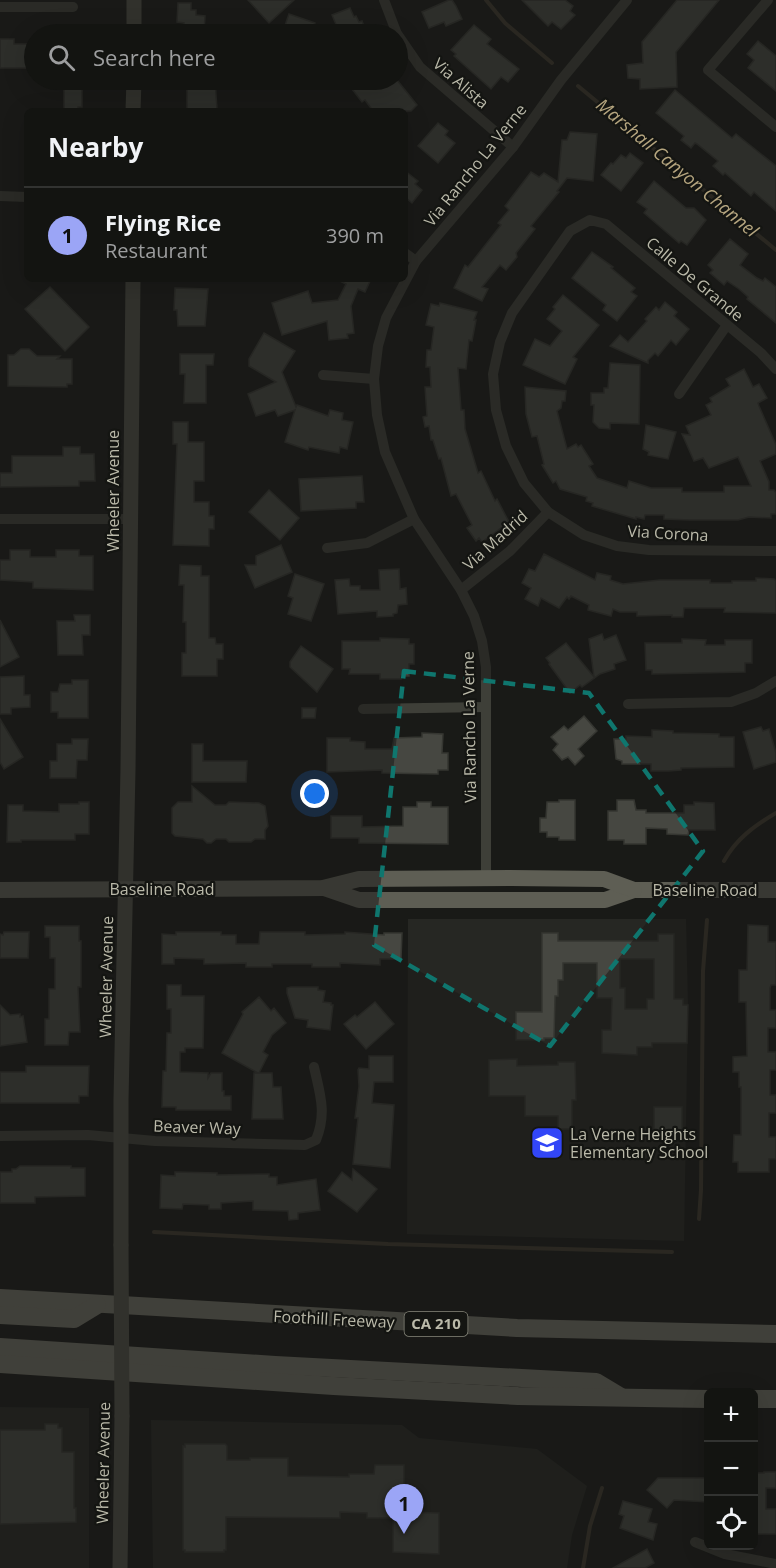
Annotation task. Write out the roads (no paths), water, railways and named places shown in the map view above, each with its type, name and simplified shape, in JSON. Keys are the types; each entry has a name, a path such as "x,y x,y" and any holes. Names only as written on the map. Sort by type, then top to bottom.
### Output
{"highway":[{"name":"Foothill Freeway","path":"0,1298 517,1328 776,1334"},
{"path":"0,1315 74,1319 97,1305"},
{"path":"0,1347 274,1365 596,1382 623,1398"},
{"path":"0,1364 518,1396 704,1400"},
{"path":"758,1400 776,1399"}],"main road":[{"path":"134,0 134,24"},
{"path":"133,108 134,90"},
{"name":"Wheeler Avenue","path":"120,1568 121,1137 133,282"},
{"name":"Baseline Road","path":"0,890 323,888 359,879 604,879 634,890"},
{"name":"Baseline Road","path":"323,888 359,900 605,900 634,890 776,890"}],"street":[{"name":"Via Alista","path":"384,0 393,24"},
{"path":"768,0 708,70 776,127"},
{"name":"Via Rancho La Verne","path":"408,276 416,261 513,147 561,80 624,1"},
{"path":"0,7 73,7"},
{"name":"Via Alista","path":"408,50 420,66 513,147"},
{"path":"0,196 24,196"},
{"name":"Calle De Grande","path":"590,220 606,224 761,353 776,369"},
{"name":"Via Corona","path":"590,220 570,231 512,313 500,342 494,374 496,410 506,446 524,483 548,512 584,535 616,546 649,550 776,551"},
{"path":"408,255 416,261"},
{"name":"Via Rancho La Verne","path":"405,282 386,318 378,346 374,379 377,416 385,452 414,519 461,590 474,616 482,641 486,668 486,879"},
{"path":"679,394 727,325"},
{"path":"323,375 374,379"},
{"name":"Via Madrid","path":"461,590 510,551 548,512"},
{"path":"0,519 131,519"},
{"path":"327,548 368,543 414,519"},
{"path":"628,704 731,702 756,693 776,681"},
{"path":"363,709 486,707"},
{"name":"Beaver Way","path":"0,1136 88,1135 155,1141 304,1145 316,1140 322,1127 323,1106 314,1067"},
{"path":"695,1542 725,1554 776,1564"}],"waterway":[{"name":"Marshall Canyon Channel","path":"486,0 505,23 552,63"},
{"name":"Marshall Canyon Channel","path":"578,86 776,250"},
{"name":"Marshall Canyon Channel","path":"724,861 746,834 776,813"},
{"name":"Marshall Canyon Channel","path":"699,1219 703,971 707,920"},
{"path":"154,1232 388,1244 672,1252"},
{"name":"Marshall Canyon Channel","path":"583,1568 590,1526 602,1488"}],"place":[{"name":"La Verne Heights Elementary School","path":"547,1143"},
{"name":"Flying Rice","path":"404,1534"}]}
